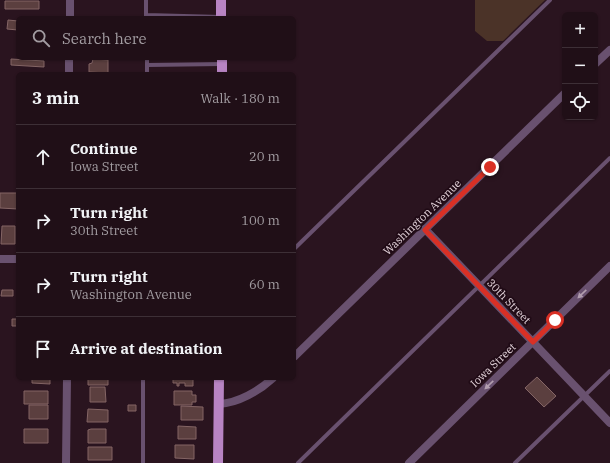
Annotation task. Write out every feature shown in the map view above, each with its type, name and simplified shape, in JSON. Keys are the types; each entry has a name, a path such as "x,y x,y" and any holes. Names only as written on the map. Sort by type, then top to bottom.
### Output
{"main road":[{"path":"221,0 221,16"},
{"path":"218,463 219,380"}],"street":[{"path":"70,0 70,16"},
{"path":"598,61 610,50"},
{"path":"69,60 69,72"},
{"name":"Washington Avenue","path":"296,355 562,96"},
{"name":"30th Street","path":"425,230 610,423"},
{"path":"0,259 16,259"},
{"name":"Iowa Street","path":"409,463 610,266"},
{"path":"66,463 67,380"},
{"path":"219,404 234,401 248,395 269,380"}],"lane":[{"path":"146,0 146,16"},
{"path":"296,247 550,0"},
{"path":"146,60 147,72"},
{"path":"147,65 222,65"},
{"path":"298,463 480,287 610,158"},
{"path":"515,463 610,371"},
{"path":"143,380 143,463"}],"shaded area":[{"path":"475,0 545,0 503,41 487,41 475,31"}],"building":[{"path":"5,1 39,1 39,9 5,9"},
{"path":"8,20 16,21 16,30 7,29"},
{"path":"11,59 44,61 44,67 11,65"},
{"path":"93,60 108,60 108,72 89,72 89,64 92,63"},
{"path":"0,193 16,193 16,209 0,208"},
{"path":"2,226 15,226 15,244 1,244"},
{"path":"2,290 13,290 13,296 1,296"},
{"path":"12,319 16,319 16,326 12,326"},
{"path":"537,377 556,396 544,407 525,388"},
{"path":"32,380 50,380 50,384 32,383"},
{"path":"88,380 108,380 108,385 88,385"},
{"path":"173,380 193,380 193,386 185,386 185,383 179,383 179,386 177,386 177,383 173,383"},
{"path":"90,387 105,387 106,402 90,402"},
{"path":"24,391 48,391 48,404 24,404"},
{"path":"174,391 192,391 192,395 196,395 196,402 192,402 192,405 174,405"},
{"path":"29,405 48,405 48,419 29,419"},
{"path":"128,405 136,405 136,411 128,411"},
{"path":"181,406 203,407 203,420 181,420"},
{"path":"88,409 108,410 108,422 87,422"},
{"path":"178,426 196,427 196,439 178,439"},
{"path":"24,429 48,429 48,443 24,443"},
{"path":"106,429 106,443 88,443 88,430"},
{"path":"175,445 194,445 194,459 175,458"},
{"path":"88,447 112,447 112,460 88,460"}],"route":[{"path":"490,167 425,230 533,342 555,320"}]}
